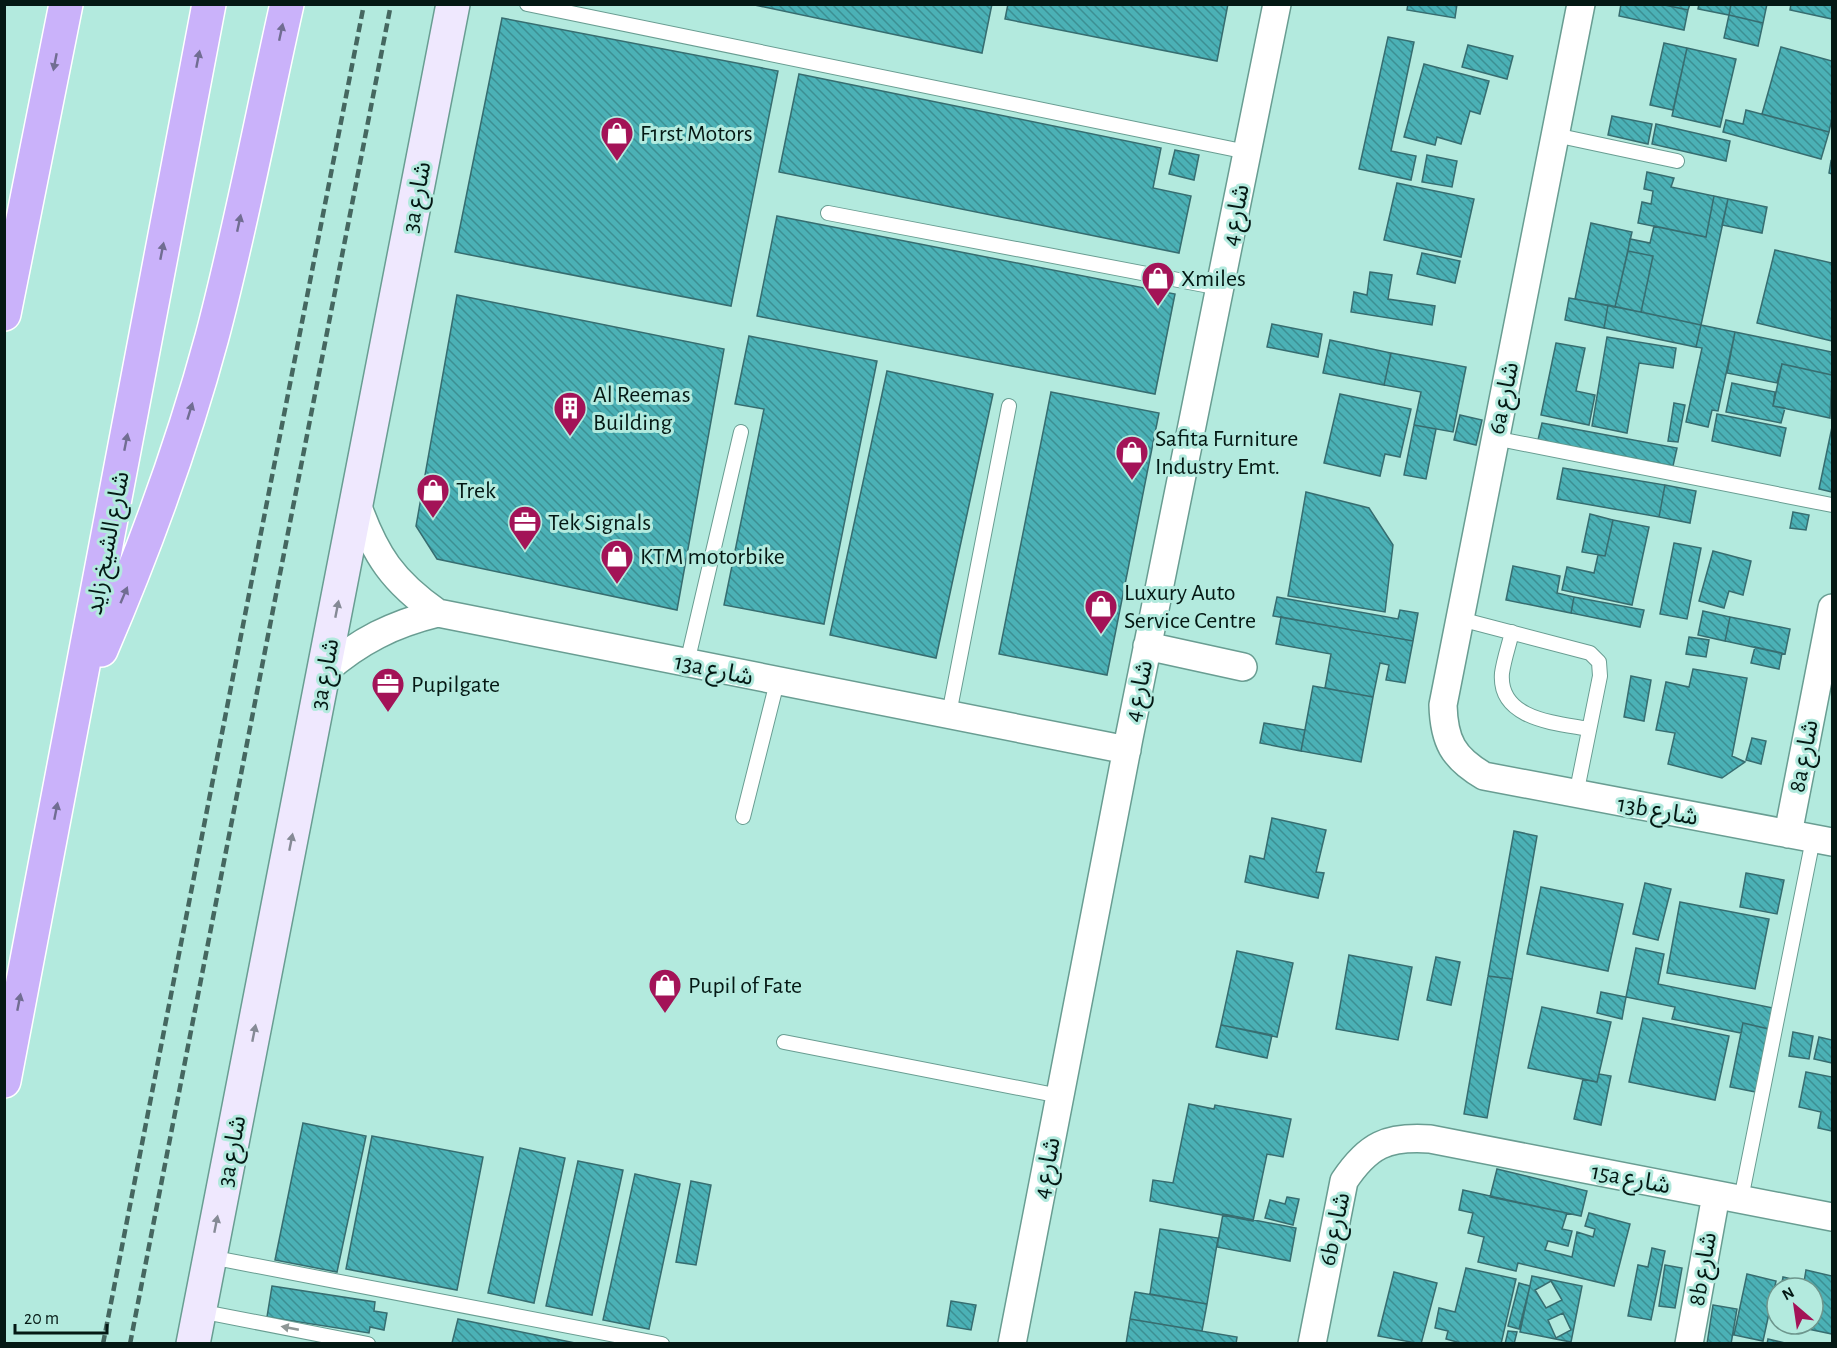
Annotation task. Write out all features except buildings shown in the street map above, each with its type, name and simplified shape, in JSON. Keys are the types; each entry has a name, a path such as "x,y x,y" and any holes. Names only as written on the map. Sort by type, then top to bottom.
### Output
{"highway":[{"path":"4,314 66,4"},
{"name":"شارع الشيخ زايد","path":"4,1080 209,4"},
{"path":"76,706 138,562 190,412 231,259 287,4"}],"street":[{"name":"3a شارع","path":"193,1344 453,4"},
{"name":"شارع 4","path":"1012,1344 1126,750 1277,4"},
{"name":"6a شارع","path":"1484,776 1465,765 1451,748 1444,727 1443,705 1581,4"},
{"name":"13a شارع","path":"357,504 369,537 386,567 410,593 438,613 1126,750"},
{"name":"8a شارع","path":"1811,838 1833,608"},
{"path":"325,671 349,650 377,633 406,621 438,613"},
{"path":"1148,646 1243,667"},
{"name":"13b شارع","path":"1484,776 1811,838"},
{"name":"6b شارع","path":"1311,1344 1344,1181 1359,1159 1380,1144 1405,1137 1430,1139"},
{"name":"15a شارع","path":"1430,1139 1833,1217"},
{"name":"8b شارع","path":"1689,1344 1728,1197"}],"lane":[{"path":"527,4 1248,152"},
{"path":"1556,135 1677,161"},
{"path":"828,213 1220,288"},
{"path":"949,714 1009,406"},
{"path":"687,663 741,432"},
{"path":"1494,438 1833,505"},
{"path":"1460,619 1590,653 1599,662 1600,676 1576,795"},
{"path":"1512,632 1502,673 1503,687 1510,702 1530,717 1589,729"},
{"path":"743,817 777,682"},
{"path":"1728,1197 1811,838"},
{"path":"784,1042 1060,1096"},
{"path":"210,1257 662,1344"},
{"path":"199,1311 368,1344"}],"railway":[{"path":"103,1344 364,4"},
{"path":"130,1344 391,4"}],"place":[{"name":"F1rst Motors","path":"617,162"},
{"name":"Xmiles","path":"1158,307"},
{"name":"Al Reemas Building","path":"570,437"},
{"name":"Safita Furniture Industry Emt.","path":"1132,481"},
{"name":"Trek","path":"433,519"},
{"name":"Tek Signals","path":"525,551"},
{"name":"KTM motorbike","path":"617,585"},
{"name":"Luxury Auto Service Centre","path":"1101,635"},
{"name":"Pupilgate","path":"388,713"},
{"name":"Pupil of Fate","path":"665,1014"}]}
